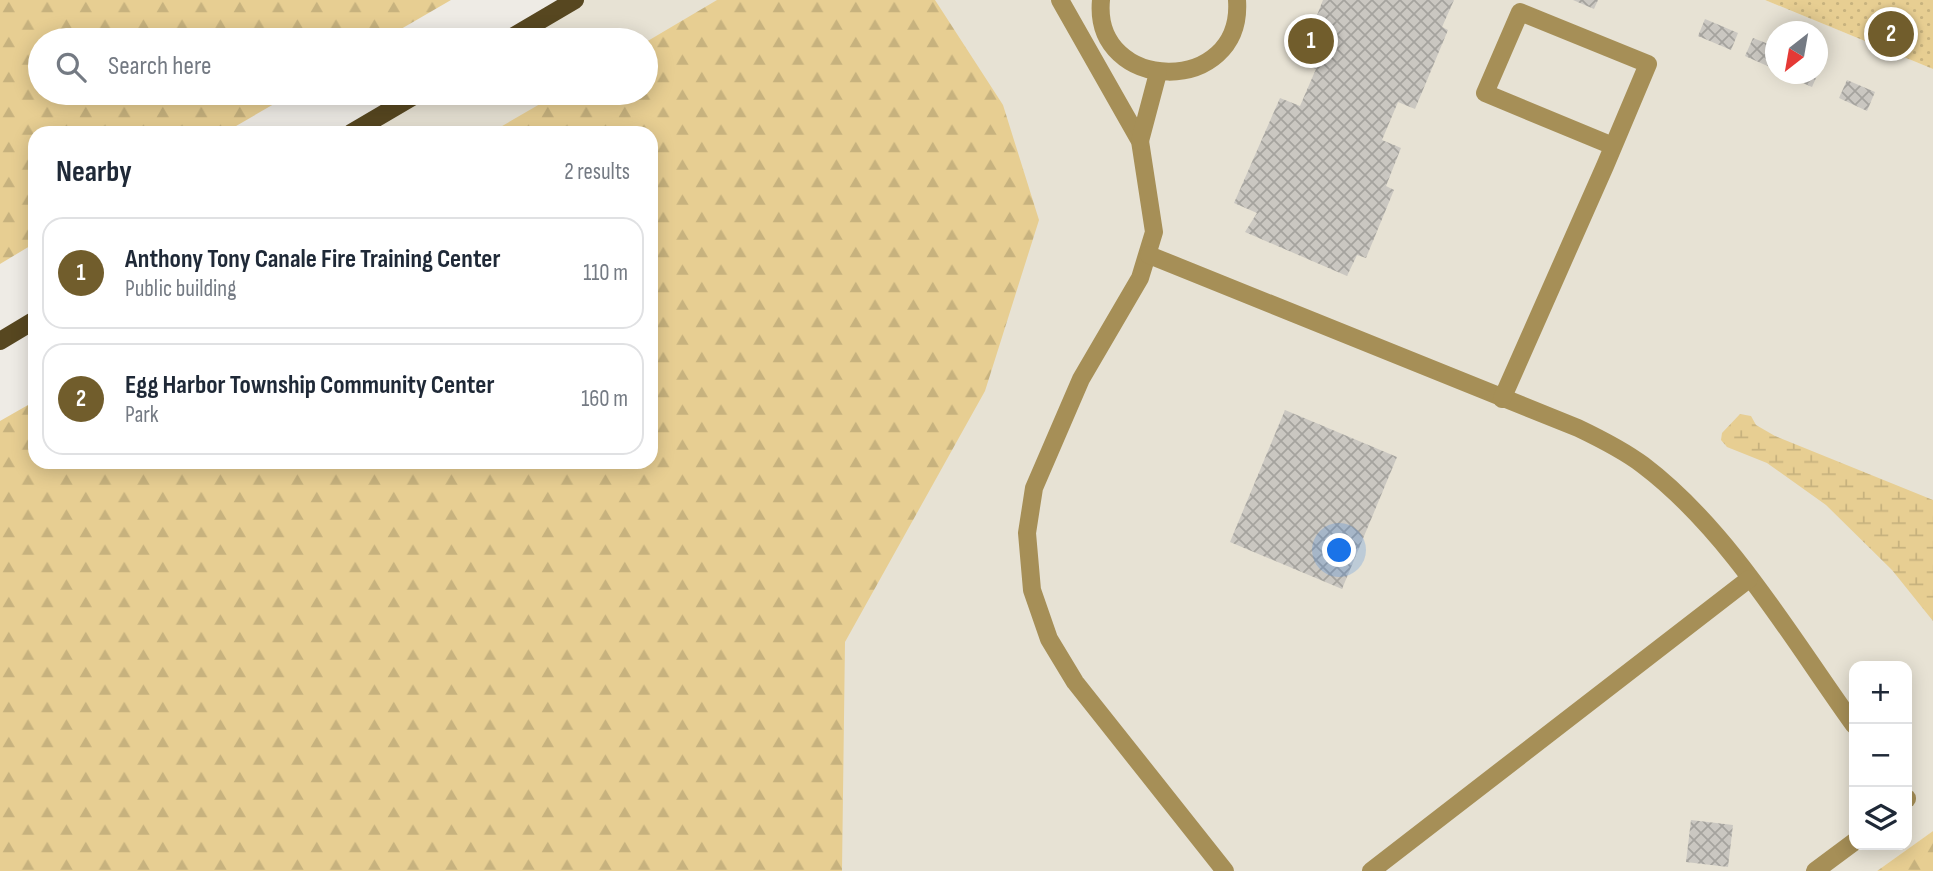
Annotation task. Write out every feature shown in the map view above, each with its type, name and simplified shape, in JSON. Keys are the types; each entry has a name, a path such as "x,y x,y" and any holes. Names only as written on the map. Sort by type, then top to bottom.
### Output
{"main road":[{"path":"528,28 575,0"},
{"path":"363,126 399,105"},
{"path":"0,341 28,324"}],"lane":[{"path":"1060,0 1140,141 1154,225 1149,255 1129,301 1081,379 1034,488 1029,509 1027,561 1038,613 1049,639 1074,682 1225,871"},
{"path":"1101,0 1100,10 1106,33 1119,52 1137,66 1158,73 1181,73 1202,66 1219,52 1231,33 1237,12 1237,0"},
{"path":"1502,398 1613,146 1648,64 1520,12 1485,93 1613,146"},
{"path":"1140,141 1158,73"},
{"path":"1149,255 1578,428 1644,466 1701,519 1749,579 1853,724"},
{"path":"1371,871 1749,579"},
{"path":"1815,871 1849,846"}],"shaded area":[{"path":"575,0 1765,0 1816,21 1765,21 1765,84 1828,84 1828,26 1933,69 1933,831 1912,846 1912,661 1849,661 1849,850 1906,850 1877,871 733,871 652,469 658,469 658,126 363,126 399,105 658,105 658,28 527,28"}],"green space":[{"path":"0,0 451,0 403,28 28,28 28,105 272,105 236,126 28,126 28,247 0,264"},
{"path":"717,0 935,0 1003,105 1039,220 985,391 845,642 842,871 0,871 0,421 28,405 28,469 658,469 658,126 502,126 538,105 658,105 658,35"},
{"path":"1765,0 1933,0 1933,69 1828,26 1828,21 1816,21"},
{"path":"1740,414 1751,416 1756,425 1775,436 1933,500 1933,621 1892,570 1826,505 1767,463 1727,447 1721,440 1722,433"},
{"path":"1933,831 1933,871 1877,871 1906,850 1912,850 1912,846"}],"building":[{"path":"1323,0 1454,0 1442,27 1448,30 1415,109 1398,102 1382,140 1401,148 1386,186 1394,190 1366,258 1357,255 1347,276 1245,232 1257,213 1234,203 1280,98 1300,106 1316,69 1299,61"},
{"path":"1573,0 1598,0 1594,9"},
{"path":"1705,19 1738,33 1731,50 1698,36"},
{"path":"1753,38 1765,43 1765,65 1745,56"},
{"path":"1847,80 1875,92 1867,111 1839,98"},
{"path":"1285,410 1397,457 1342,589 1230,542"},
{"path":"1691,820 1733,825 1728,867 1686,862"}],"place":[{"name":"Egg Harbor Township Community Center","path":"1891,34"},
{"name":"Anthony Tony Canale Fire Training Center","path":"1311,41"}]}
